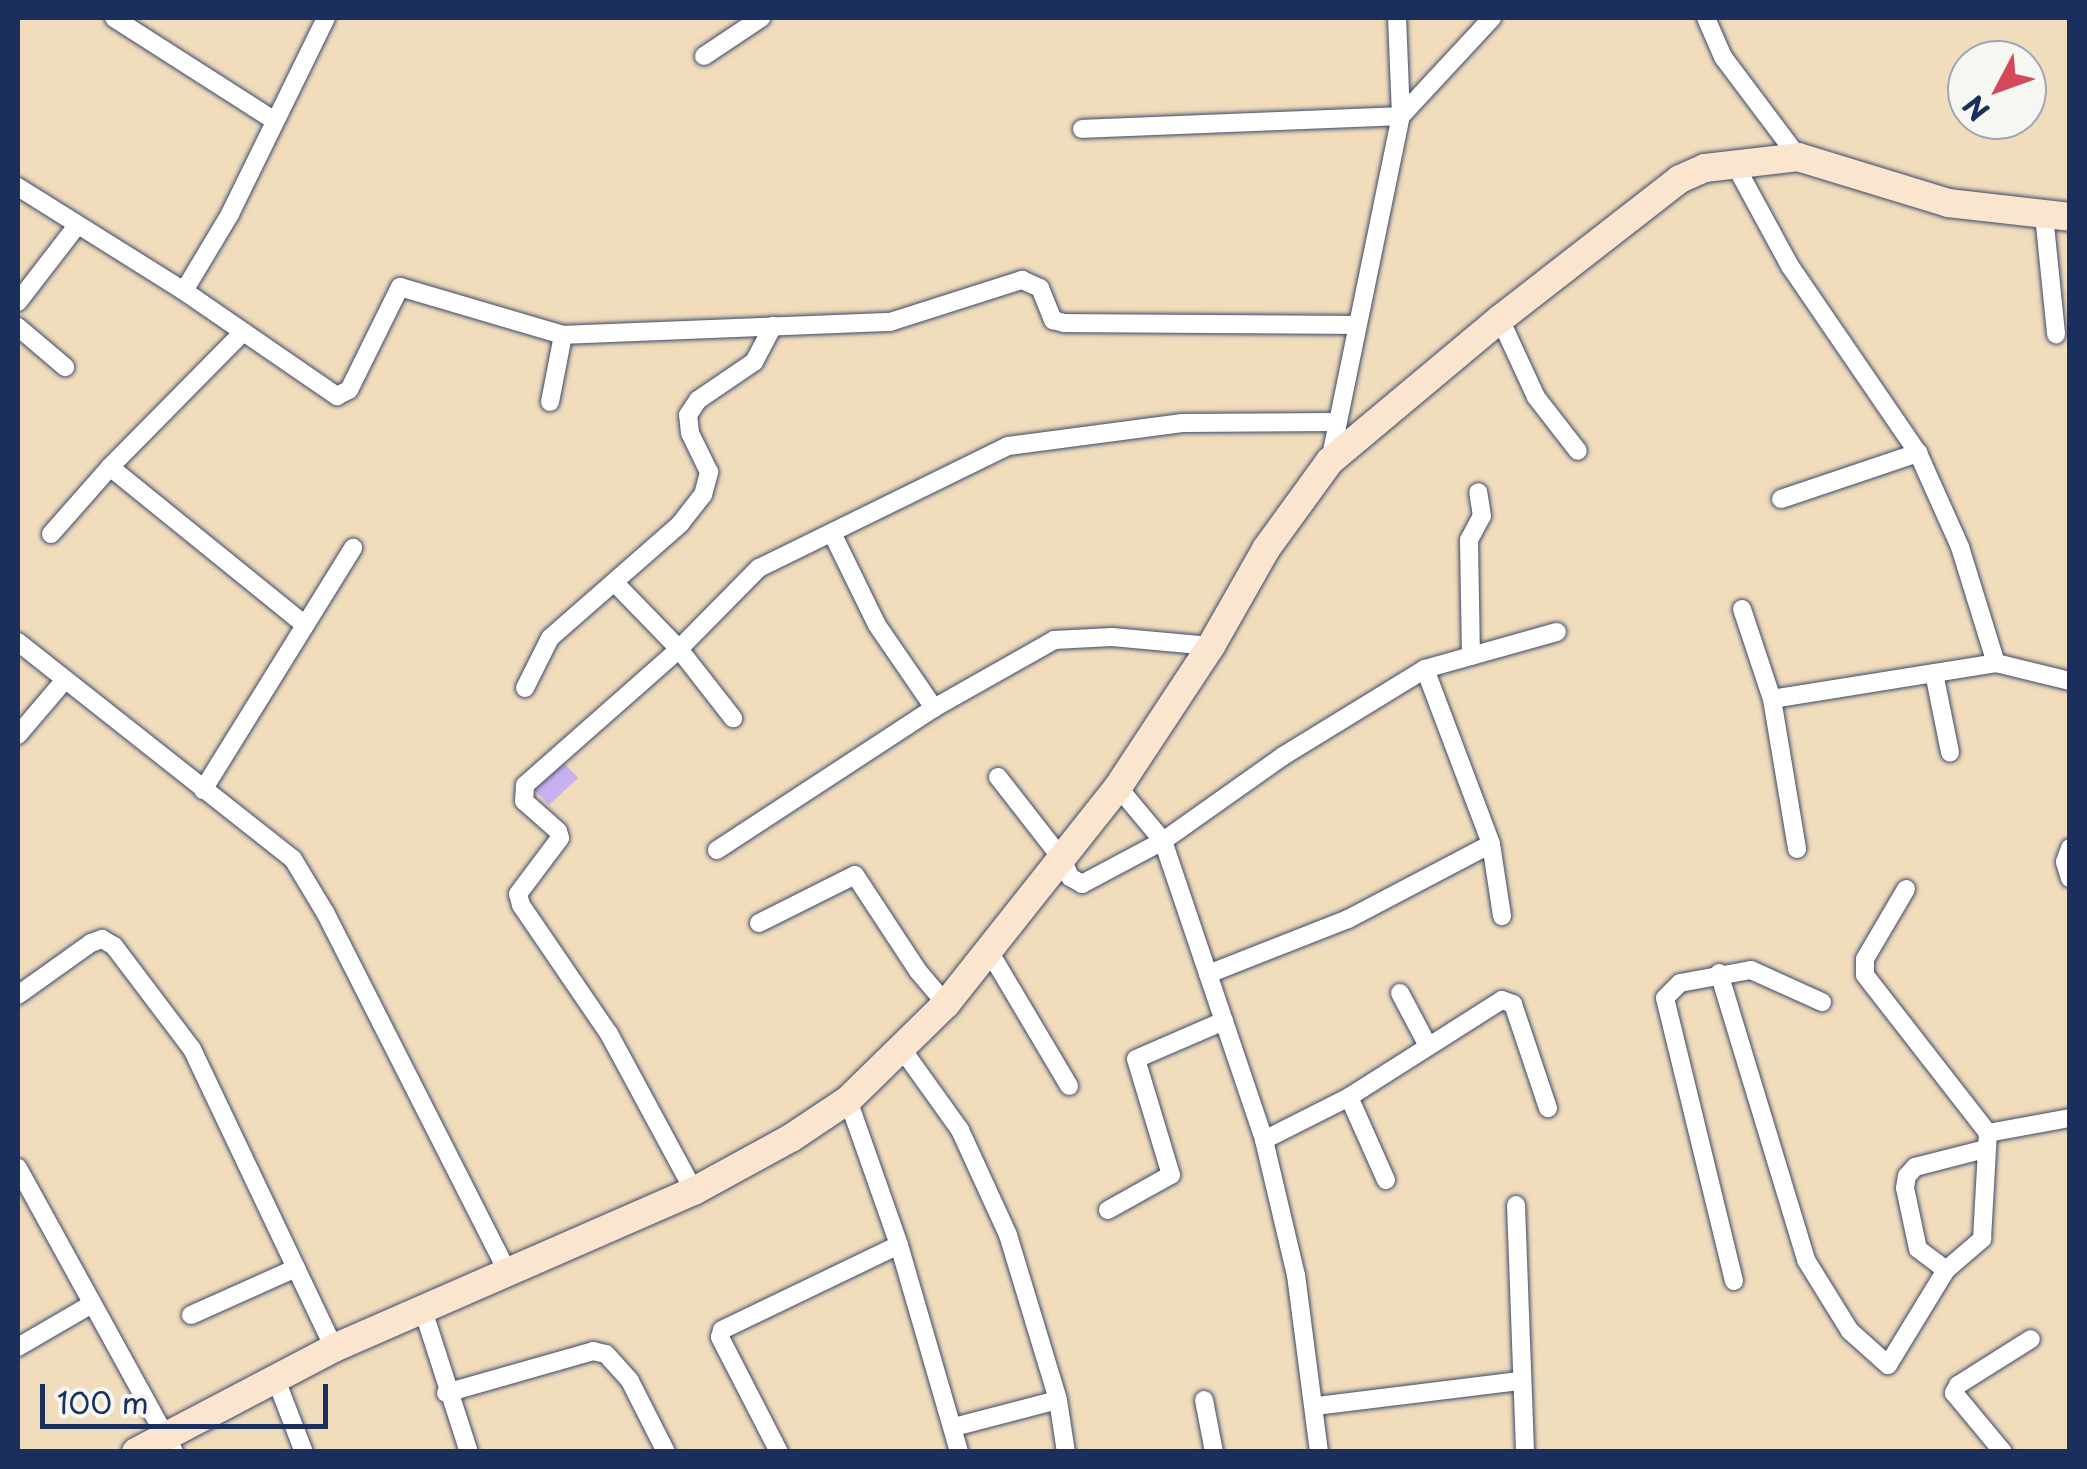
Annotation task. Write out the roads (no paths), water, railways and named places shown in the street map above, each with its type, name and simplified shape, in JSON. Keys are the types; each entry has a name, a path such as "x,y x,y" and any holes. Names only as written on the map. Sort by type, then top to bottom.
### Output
{"main road":[{"path":"136,1452 169,1443 275,1377 334,1348 694,1191 790,1138 848,1100 946,1004 1118,787 1211,646 1266,549 1330,461 1500,318 1680,179 1734,163 1798,156 1948,203 2057,216"}],"street":[{"path":"114,18 275,121"},
{"path":"184,291 230,214 326,18"},
{"path":"704,56 761,18"},
{"path":"1330,461 1401,116 1397,18"},
{"path":"1082,129 1401,116 1492,18"},
{"path":"1706,18 1723,58 1798,156"},
{"path":"1734,163 1790,266 1918,453 1960,547 1996,664"},
{"path":"18,188 184,291 338,396 349,390 400,287 563,335 890,322 1022,280 1040,288 1052,320 1064,323 1357,325"},
{"path":"2056,334 2057,216"},
{"path":"18,302 76,227"},
{"path":"1500,318 1536,397 1578,451"},
{"path":"525,688 550,638 616,584 680,524 703,495 709,472 690,433 688,415 698,400 754,362 773,326"},
{"path":"18,327 65,367"},
{"path":"51,534 110,466 242,333"},
{"path":"550,402 563,335"},
{"path":"694,1191 609,1034 528,915 518,894 560,838 558,831 524,801 525,785 679,649 759,568 1008,446 1182,423 1336,422"},
{"path":"1780,499 1918,453"},
{"path":"110,466 305,624"},
{"path":"1471,656 1470,540 1482,516 1478,492"},
{"path":"832,532 877,625 934,708"},
{"path":"203,790 353,548"},
{"path":"616,584 679,649 733,718"},
{"path":"1742,609 1772,699 1797,849"},
{"path":"998,777 1062,859 1070,877 1082,884 1163,841 1284,756 1425,669 1557,632"},
{"path":"717,850 934,708 1054,640 1112,637 1211,646"},
{"path":"18,642 294,859 508,1272"},
{"path":"1772,699 1996,664 2070,681"},
{"path":"1425,669 1491,844 1502,916"},
{"path":"1934,674 1950,752"},
{"path":"18,735 64,681"},
{"path":"1118,787 1163,841 1264,1140 1296,1275 1319,1452"},
{"path":"1208,974 1348,919 1491,844"},
{"path":"2070,848 2065,862 2070,878"},
{"path":"759,922 855,875 918,971 946,1004"},
{"path":"1720,973 1806,1260 1850,1331 1881,1363 1894,1361 1946,1270 1982,1238 1986,1141 1865,975 1865,959 1906,889"},
{"path":"18,994 91,943 102,939 114,946 192,1050 334,1348"},
{"path":"989,951 1069,1086"},
{"path":"1734,1282 1666,998 1680,983 1751,970 1822,1002"},
{"path":"1400,993 1428,1044"},
{"path":"1264,1140 1349,1097 1428,1044 1508,1000 1548,1108"},
{"path":"1108,1210 1171,1175 1136,1059 1224,1022"},
{"path":"902,1049 960,1130 1008,1235 1058,1400 1066,1452"},
{"path":"1349,1097 1386,1180"},
{"path":"848,1100 900,1245 959,1452"},
{"path":"1946,1270 1918,1249 1905,1188 1907,1176 1915,1167 1986,1141 2070,1118"},
{"path":"18,1168 169,1443"},
{"path":"1516,1206 1525,1452"},
{"path":"779,1452 720,1337 722,1330 900,1245"},
{"path":"191,1315 296,1268"},
{"path":"18,1347 92,1304"},
{"path":"423,1310 446,1392 469,1452"},
{"path":"2005,1451 1954,1393 1958,1385 2031,1340"},
{"path":"446,1392 593,1352 606,1354 630,1381 666,1452"},
{"path":"275,1377 304,1452"},
{"path":"1316,1406 1520,1381"},
{"path":"954,1427 1058,1400"},
{"path":"1204,1400 1214,1452"}]}
